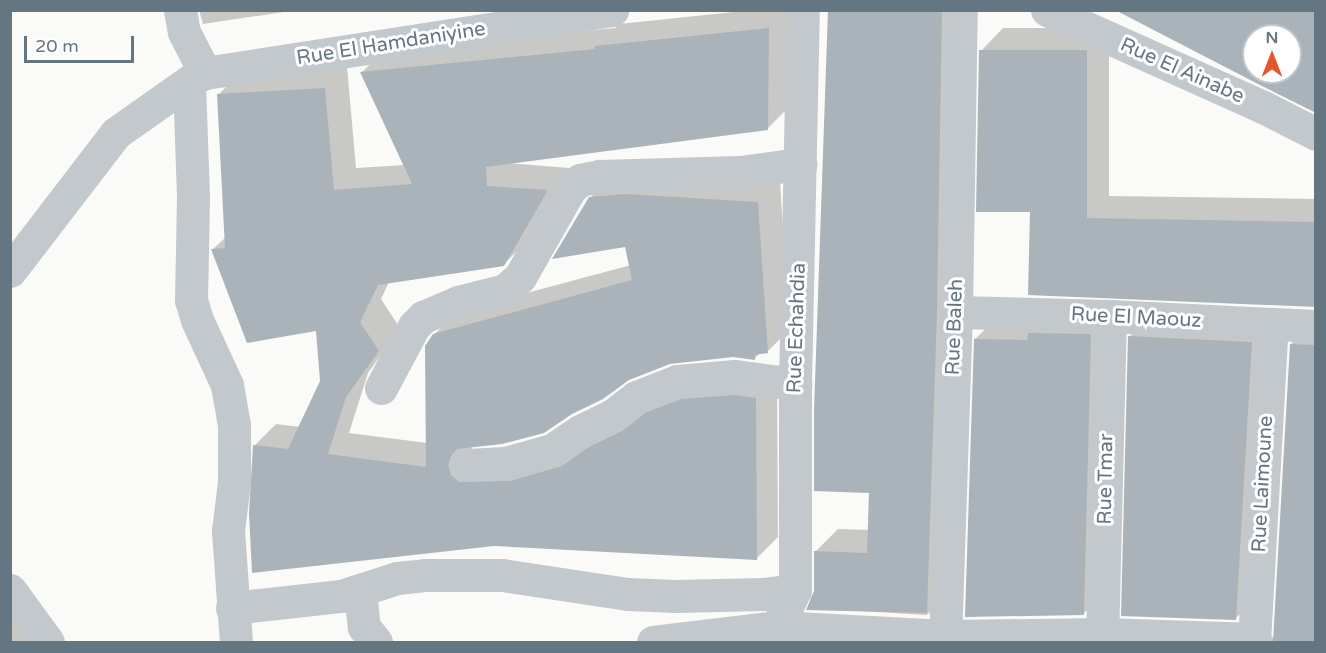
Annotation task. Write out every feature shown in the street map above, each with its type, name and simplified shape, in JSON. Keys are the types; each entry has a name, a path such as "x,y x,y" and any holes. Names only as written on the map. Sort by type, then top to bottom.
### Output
{"street":[{"path":"180,10 197,78 191,300 197,320 227,385 234,425 234,482 228,531 236,642"},
{"name":"Rue El Hamdaniyine","path":"197,78 543,16 612,10"},
{"name":"Rue Echahdia","path":"777,635 795,590 795,384 802,10"},
{"name":"Rue Baleh","path":"945,639 956,312 961,10"},
{"name":"Rue El Ainabe","path":"1047,10 1263,107 1316,134"},
{"path":"10,271 116,133 197,78"},
{"path":"381,388 414,326 423,317 458,302 505,290 520,277 570,189 580,180 599,176 740,172 800,164"},
{"name":"Rue El Maouz","path":"956,312 1110,316 1316,326"},
{"name":"Rue Tmar","path":"1103,638 1110,316"},
{"name":"Rue Laimoune","path":"1255,641 1272,325"},
{"path":"467,465 505,463 552,450 580,431 613,415 636,397 677,381 735,376 795,384"},
{"path":"232,608 341,596 397,578 465,574 502,575 628,594 764,594 795,590"},
{"path":"10,590 48,642"},
{"path":"360,591 364,627 376,642"},
{"path":"653,642 777,635 945,639 1103,638 1255,641"}],"building":[{"path":"828,10 942,10 937,312 927,613 806,610 814,591 814,551 867,553 869,493 814,491 814,411"},
{"path":"1115,10 1316,10 1316,113 1258,84 1302,84 1302,24 1242,24 1242,76"},
{"path":"769,28 768,130 486,167 487,186 548,190 504,266 378,285 360,322 379,351 346,397 328,454 426,467 425,346 433,334 632,280 625,247 552,259 589,197 625,194 758,202 768,353 755,355 755,360 733,357 670,364 629,380 603,399 572,414 544,433 502,444 457,449 448,465 451,475 459,482 510,481 562,466 589,447 624,430 645,413 681,399 735,395 756,398 757,560 494,546 252,573 249,513 253,445 288,449 320,381 316,331 247,343 211,249 225,248 217,94 325,88 334,190 412,184 360,72 595,49 595,46"},
{"path":"979,50 1087,50 1087,218 1316,222 1316,307 1028,295 1030,212 976,212"},
{"path":"1028,333 1091,334 1084,615 965,617 974,339 1027,340"},
{"path":"1128,336 1252,342 1236,620 1121,616"},
{"path":"1290,344 1316,345 1316,642 1273,642"}]}
